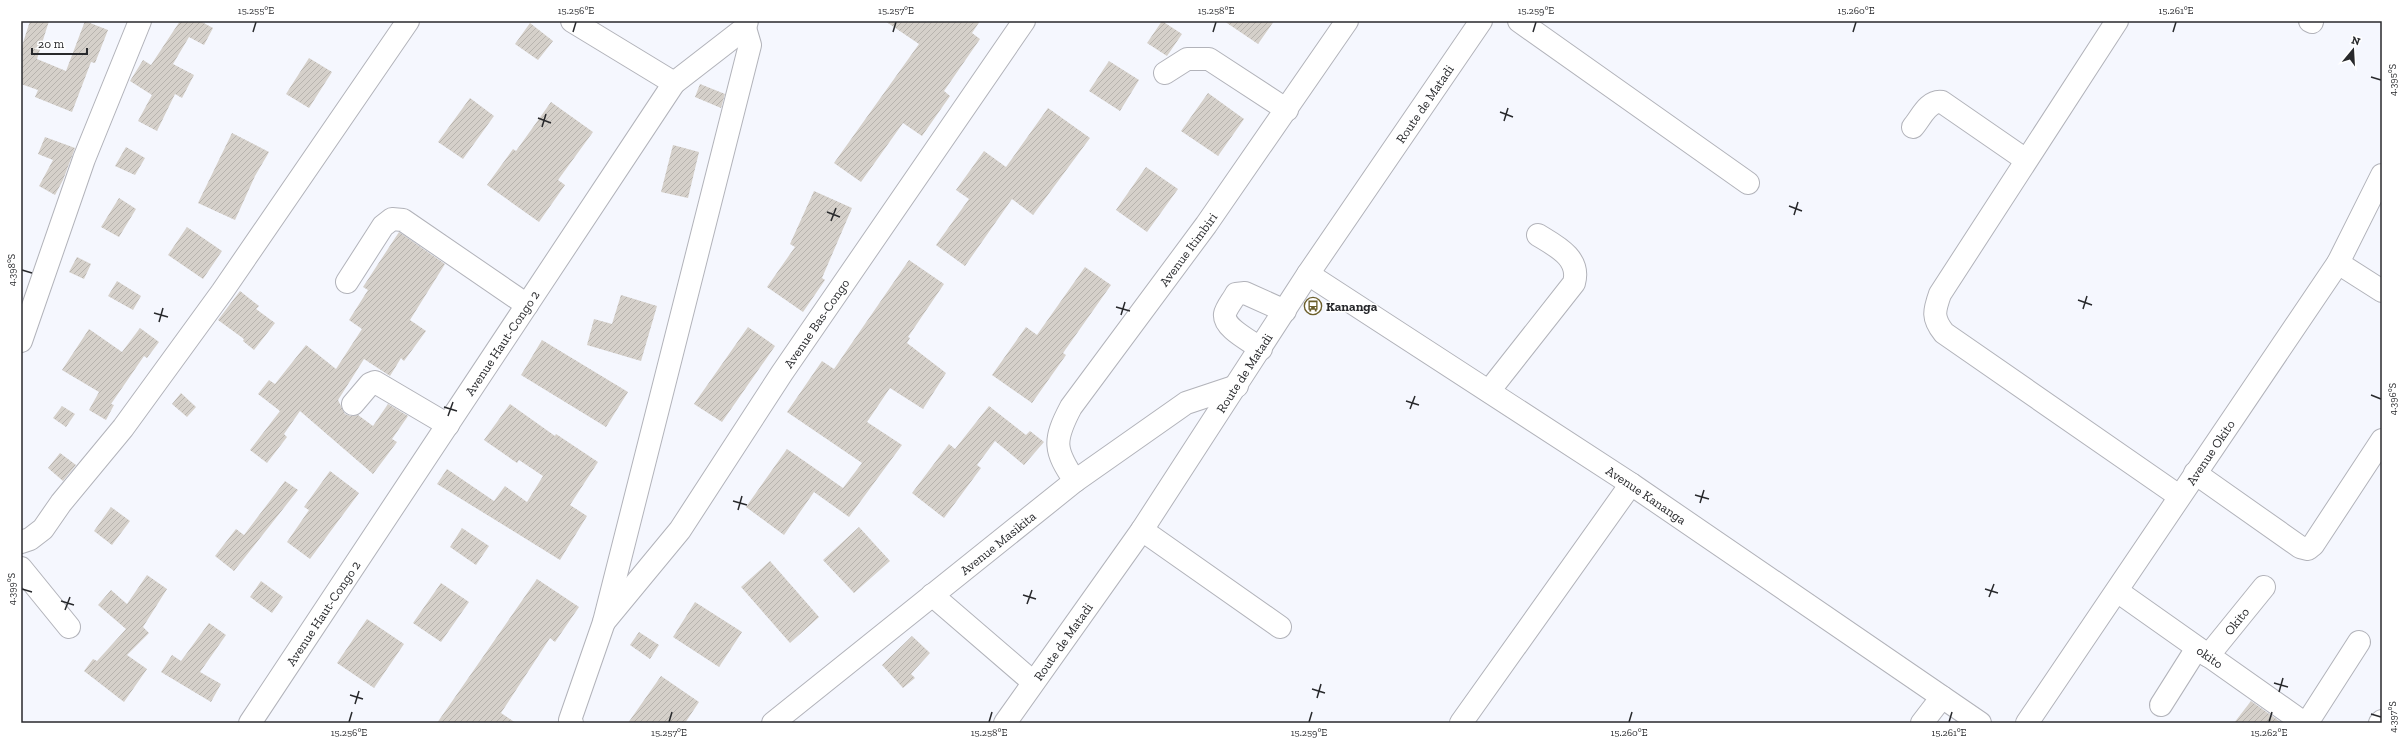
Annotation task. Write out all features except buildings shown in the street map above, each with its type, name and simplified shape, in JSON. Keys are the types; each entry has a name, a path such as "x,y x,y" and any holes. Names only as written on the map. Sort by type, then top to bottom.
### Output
{"street":[{"path":"21,341 84,159 140,21"},
{"path":"21,542 30,539 43,529 60,503 123,428 222,292 408,21"},
{"path":"572,21 674,83"},
{"name":"Avenue Bas-Congo","path":"604,622 680,530 782,373 1024,21"},
{"name":"Avenue Itimbiri","path":"1075,481 1060,459 1058,442 1062,424 1071,407 1206,225 1287,110 1347,21"},
{"name":"Route de Matadi","path":"1006,723 1033,682 1142,530 1308,274 1481,21"},
{"path":"1519,21 1748,183"},
{"path":"2117,21 1940,294 1935,307 1935,322 1944,333 2179,496"},
{"path":"567,722 604,622 750,45 746,24"},
{"name":"Avenue Haut-Congo 2","path":"250,723 674,83 746,24"},
{"path":"1165,73 1187,59 1209,59 1287,110"},
{"path":"1913,127 1931,104 1936,101 1942,102 2026,160"},
{"name":"Avenue Okito","path":"2027,723 2117,591 2179,496 2338,264 2382,175"},
{"path":"347,282 383,226 392,219 403,220 527,305"},
{"path":"1489,391 1574,283 1577,272 1572,260 1538,234"},
{"path":"2338,264 2382,291"},
{"name":"Avenue Kananga","path":"1308,274 1631,484 1980,723"},
{"path":"1260,348 1229,326 1226,320 1225,313 1236,294 1245,293 1285,310"},
{"path":"353,404 370,384 375,382 448,425"},
{"name":"Avenue Masikita","path":"773,723 1075,481 1186,403 1236,386"},
{"path":"2195,473 2300,547 2308,549 2313,545 2382,440"},
{"path":"1461,723 1631,484"},
{"path":"1142,530 1280,627"},
{"path":"21,568 69,627"},
{"name":"Okito","path":"2203,652 2264,587"},
{"name":"okito","path":"2117,591 2304,723"},
{"path":"932,595 1033,682"},
{"path":"2307,723 2359,642"},
{"path":"2161,705 2203,652"},
{"path":"1922,723 1942,697"}],"place":[{"name":"Kananga","path":"1313,306"}]}
